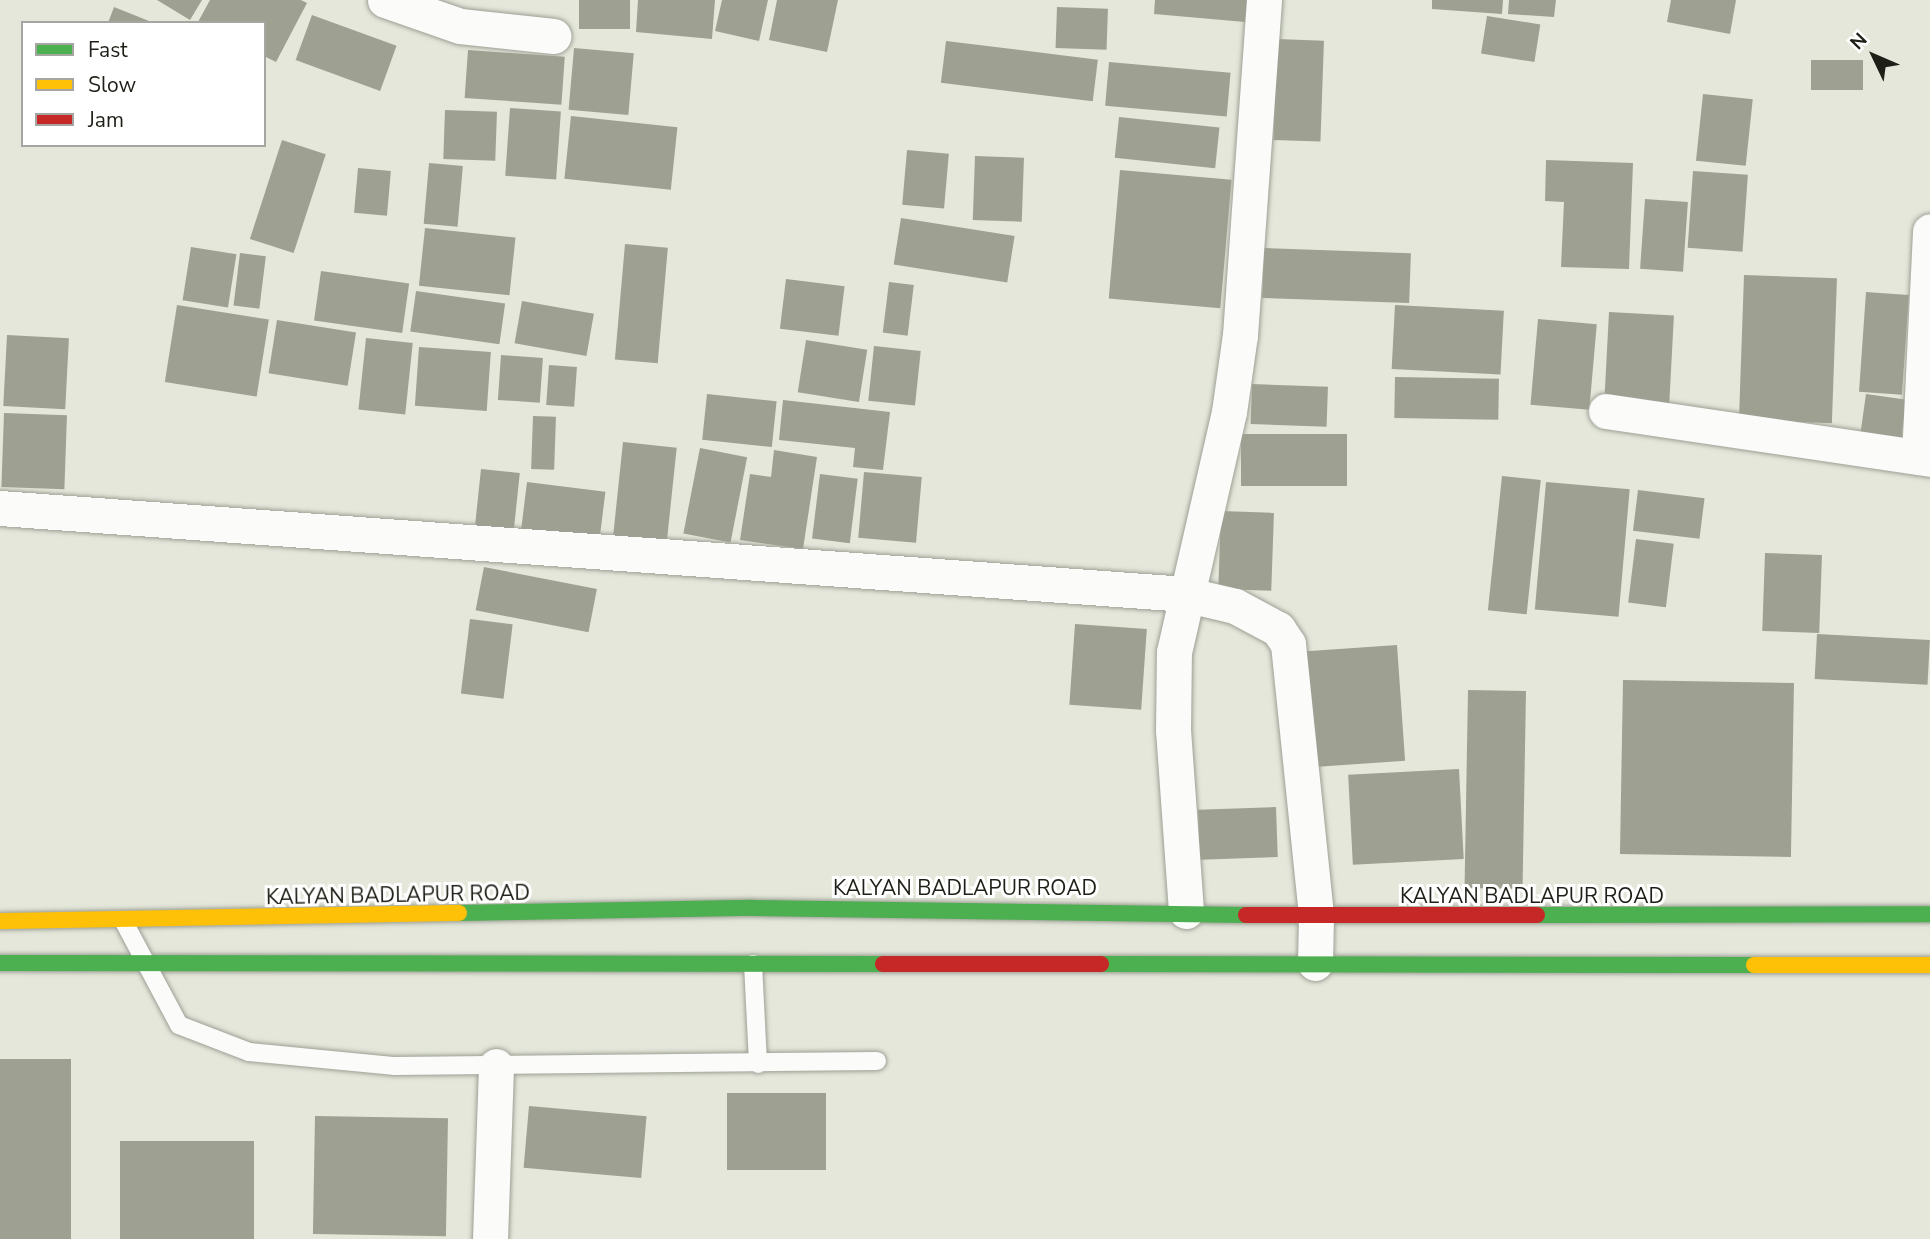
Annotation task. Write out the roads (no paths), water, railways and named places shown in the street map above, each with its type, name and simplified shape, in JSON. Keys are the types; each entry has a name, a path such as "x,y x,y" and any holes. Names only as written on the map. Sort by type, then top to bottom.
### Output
{"main road":[{"name":"KALYAN BADLAPUR ROAD","path":"0,921 885,916 1186,911 1316,916 1930,914"},
{"path":"0,963 753,964 886,957 1315,963 1930,965"}],"street":[{"path":"385,0 460,26 553,36"},
{"path":"1186,911 1173,730 1174,652 1184,594 1229,412 1240,335 1264,0"},
{"path":"1606,411 1925,458 1930,231"},
{"path":"0,508 1184,594 1259,615 1288,644 1316,916 1315,963"},
{"path":"490,1239 496,1066"}],"lane":[{"path":"124,922 179,1025 249,1052 395,1066 877,1061"},
{"path":"753,964 758,1064"}]}
